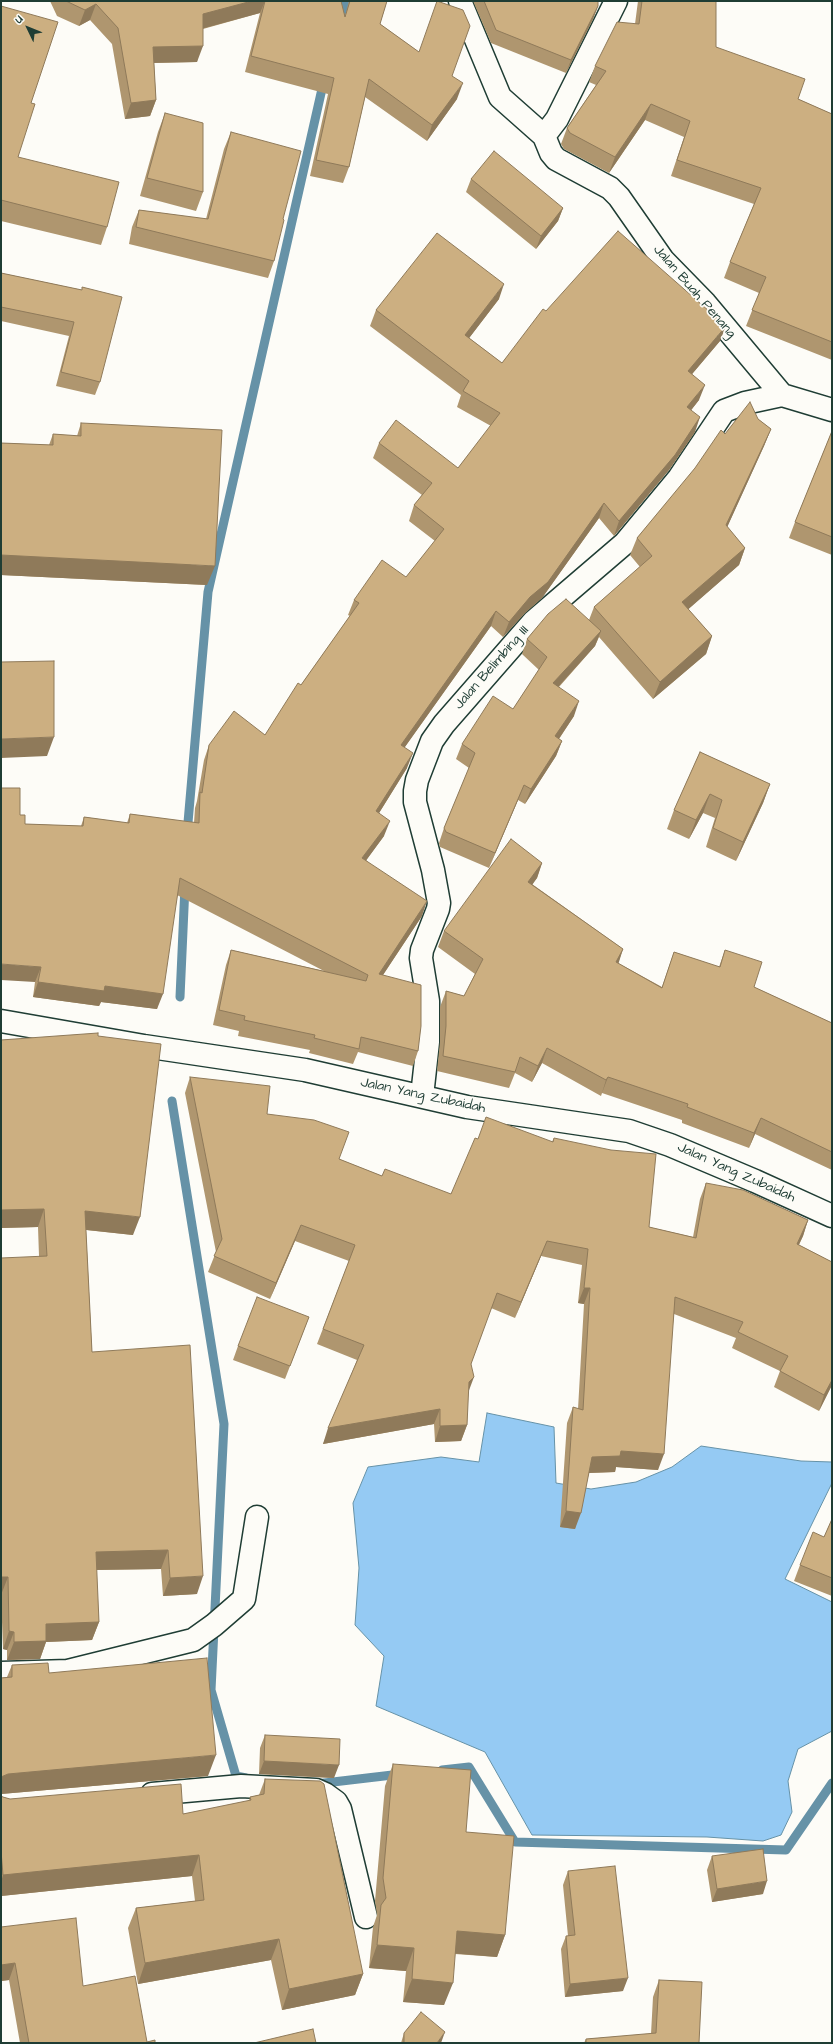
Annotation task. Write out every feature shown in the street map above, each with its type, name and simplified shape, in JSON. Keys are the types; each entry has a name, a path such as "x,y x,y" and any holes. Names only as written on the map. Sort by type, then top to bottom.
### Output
{"street":[{"path":"460,1 500,97 544,136 557,119 616,1"},
{"name":"Jalan Buah Penang","path":"544,136 551,153 556,159 610,188 619,196 663,260 705,303 782,395"},
{"name":"Jalan Belimbing III","path":"422,1096 428,1042 428,1001 421,958 422,950 439,903 415,802 415,791 416,780 432,741 444,724 534,621 624,543 679,478 724,411 745,403 782,395 832,410"},
{"name":"Jalan Yang Zubaidah","path":"1,1021 144,1046 305,1070 467,1107 629,1131 670,1144 755,1180 832,1216"},
{"path":"1,1673 68,1671 193,1640 214,1625 244,1599 257,1517"},
{"path":"133,1795 241,1786 316,1790 325,1794 336,1802 340,1809 366,1917"}],"water":[{"path":"487,1413 554,1427 556,1483 591,1489 636,1482 672,1467 701,1446 801,1461 832,1462 832,1483 785,1579 832,1602 832,1731 798,1749 788,1781 792,1812 781,1835 763,1841 707,1837 532,1835 485,1752 376,1706 384,1656 355,1625 359,1568 353,1503 368,1467 441,1457 479,1462"}],"building":[{"path":"66,1 252,1 203,14 203,46 153,47 156,100 131,103 118,28 96,4 85,10"},
{"path":"265,1 341,1 345,17 350,1 387,1 380,24 419,52 437,1 463,10 470,26 452,76 463,83 432,125 369,79 349,167 316,160 334,78 251,56"},
{"path":"484,1 598,1 598,6 571,60 496,30"},
{"path":"642,1 716,1 716,47 805,79 798,99 832,114 832,342 752,310 766,277 730,262 761,188 677,160 690,121 651,104 615,157 570,133 567,128 606,71 595,66 617,22 639,24"},
{"path":"1,6 58,22 31,103 35,104 18,157 119,182 107,227 1,200"},
{"path":"165,113 203,123 203,192 147,178"},
{"path":"231,132 301,151 283,219 274,261 136,227 139,210 208,219"},
{"path":"494,151 563,208 541,236 471,179"},
{"path":"618,231 726,326 688,371 705,385 687,407 700,417 675,455 619,521 604,503 548,582 530,597 509,622 496,611 401,745 413,753 376,811 390,821 362,858 427,901 379,974 421,985 421,1026 418,1051 361,1037 359,1049 314,1038 315,1035 244,1020 245,1016 219,1010 231,950 366,981 368,975 180,878 163,994 105,986 104,991 38,982 41,967 1,964 1,788 20,788 20,815 25,815 25,824 83,826 84,817 129,823 130,814 199,823 200,792 202,793 209,745 234,711 265,735 298,683 301,685 359,603 354,600 382,560 406,577 444,529 414,505 432,483 379,443 396,420 458,468 500,413 463,391 469,381 376,310 437,233 504,284 465,335 502,363 543,309 546,311"},
{"path":"1,273 82,290 82,287 122,297 100,382 61,372 74,322 1,307"},
{"path":"750,402 758,419 771,429 726,525 745,548 682,602 712,636 660,682 594,607 652,556 637,538 695,468 721,430 725,434"},
{"path":"81,423 222,430 215,566 1,555 1,443 53,445 53,434 81,436"},
{"path":"832,431 832,537 795,522"},
{"path":"566,599 601,631 553,683 579,701 555,736 562,741 531,789 524,785 495,853 446,832 444,828 475,753 462,744 493,696 513,709 547,657 527,639 548,614"},
{"path":"54,661 54,737 1,739 1,662"},
{"path":"700,752 770,784 743,842 713,828 722,800 710,794 696,820 674,810"},
{"path":"511,839 542,863 528,882 623,949 616,962 662,988 674,952 720,967 725,950 762,962 754,987 832,1023 832,1152 761,1118 754,1133 687,1107 688,1104 608,1077 606,1080 547,1048 538,1066 520,1057 515,1072 443,1056 446,1026 446,991 464,996 483,959 444,931"},
{"path":"98,1033 98,1036 161,1044 140,1217 85,1211 92,1352 190,1345 203,1576 170,1578 168,1550 96,1552 99,1622 46,1624 46,1641 14,1642 14,1632 9,1631 8,1577 1,1577 1,1258 47,1256 44,1209 1,1210 1,1040"},
{"path":"190,1077 270,1086 267,1114 314,1120 349,1132 339,1159 382,1176 385,1169 451,1194 475,1138 478,1139 486,1117 553,1142 554,1138 611,1150 656,1154 649,1227 696,1238 706,1183 743,1190 808,1220 797,1244 832,1262 832,1380 824,1395 780,1371 788,1356 738,1332 743,1322 675,1297 664,1454 621,1451 620,1456 592,1457 581,1513 566,1511 573,1407 583,1410 590,1288 584,1288 588,1249 547,1241 521,1302 497,1293 471,1364 474,1377 469,1382 467,1425 440,1426 440,1409 328,1428 364,1345 323,1329 355,1245 301,1225 276,1283 214,1256 222,1239"},
{"path":"257,1297 309,1317 290,1366 238,1346"},
{"path":"832,1519 832,1578 800,1565 813,1532 824,1537"},
{"path":"207,1658 216,1755 8,1774 1,1777 1,1678 12,1677 12,1665 48,1663 49,1673"},
{"path":"265,1735 340,1739 339,1765 264,1761"},
{"path":"393,1764 471,1770 466,1832 514,1836 505,1935 457,1931 453,1983 412,1979 414,1948 377,1945 381,1905 386,1898 383,1878"},
{"path":"265,1779 320,1781 324,1784 363,1974 289,1989 279,1939 145,1963 136,1908 204,1900 199,1855 3,1875 1,1851 1,1796 10,1799 181,1784 183,1814 251,1800 250,1797 264,1794"},
{"path":"763,1849 767,1881 717,1889 712,1856"},
{"path":"615,1866 628,1978 570,1984 566,1936 575,1935 568,1871"},
{"path":"76,1918 83,1986 135,1976 147,2042 155,2040 155,2043 29,2043 15,1963 1,1965 1,1927"},
{"path":"659,1980 702,1982 699,2043 586,2043 586,2039 656,2033"},
{"path":"421,2012 445,2032 437,2043 404,2043 404,2033"},
{"path":"313,2029 316,2043 254,2043"}],"waterway":[{"path":"339,19 346,1"},
{"path":"187,834 208,592 324,80"},
{"path":"180,997 185,886"},
{"path":"172,1101 224,1424 211,1690 236,1776 246,1778"},
{"path":"442,1770 469,1767 515,1842 786,1850 832,1783"},
{"path":"316,1784 401,1774"}]}
